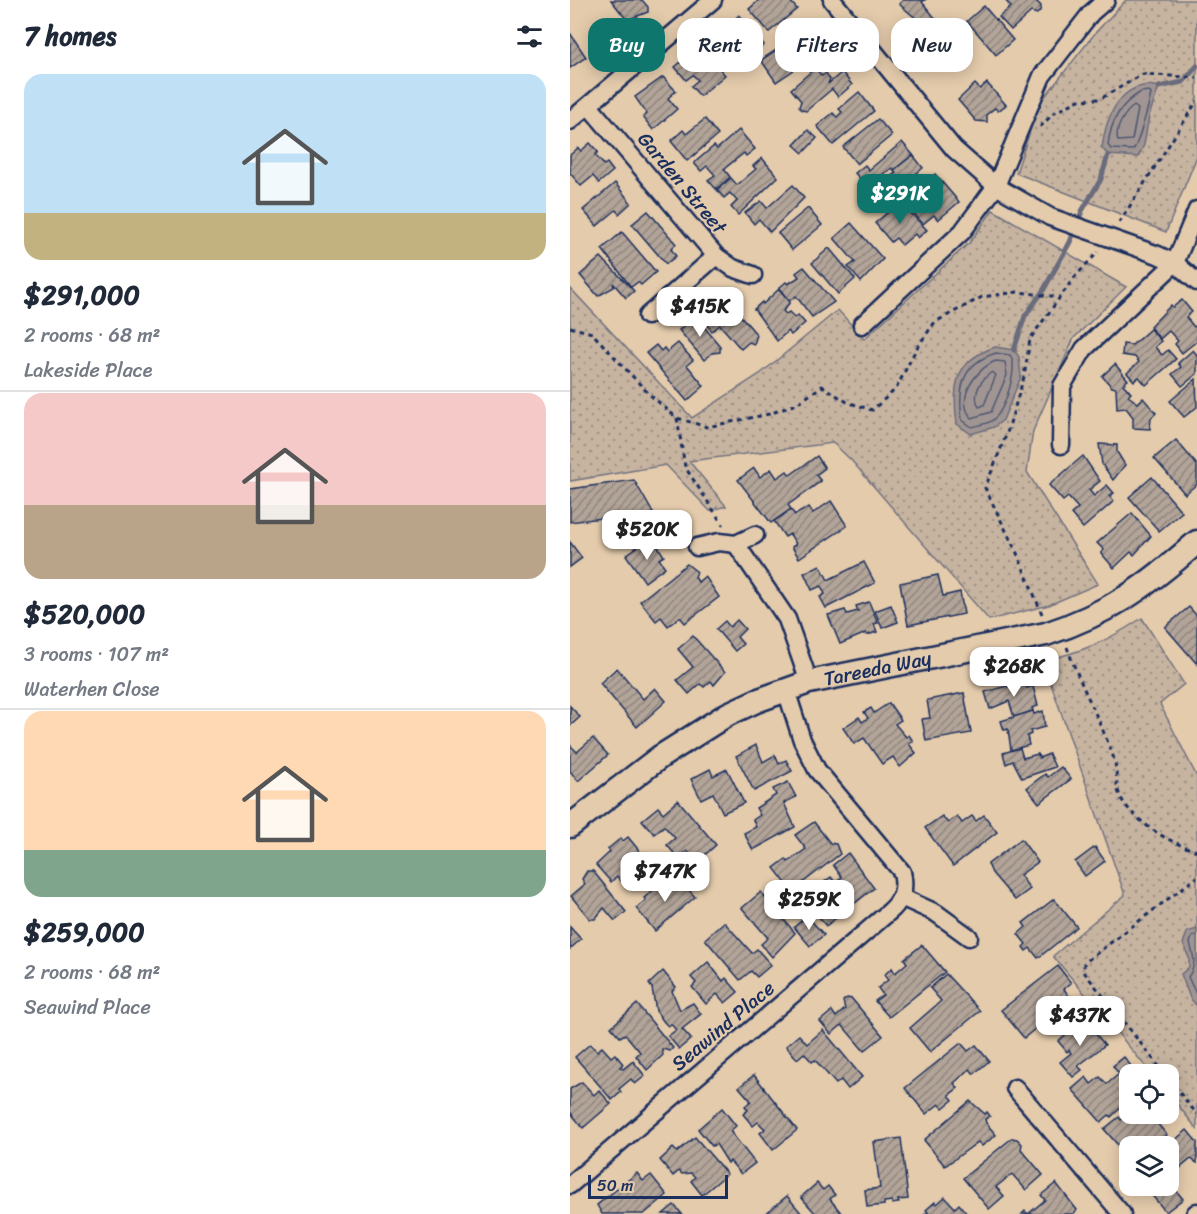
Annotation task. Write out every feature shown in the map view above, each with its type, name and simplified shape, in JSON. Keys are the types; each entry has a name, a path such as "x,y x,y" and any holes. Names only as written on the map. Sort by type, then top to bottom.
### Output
{"street":[{"path":"570,121 713,0"},
{"path":"832,0 954,149 996,186 1050,217 1175,263 1197,282"},
{"path":"862,325 948,248 996,186 1042,76 1091,13 1106,0"},
{"name":"Garden Street","path":"589,106 716,256 733,268 753,275"},
{"path":"1061,445 1062,386 1084,349 1175,263 1197,210"},
{"path":"647,316 716,256"},
{"path":"697,547 719,542 736,544 755,535"},
{"name":"Tareeda Way","path":"570,826 616,788 728,714 809,682 1056,631 1127,599 1197,542"},
{"path":"736,544 787,619 809,682"},
{"path":"786,690 802,740 817,770 902,872 904,882 901,897 936,913 969,937"},
{"name":"Seawind Place","path":"570,1185 889,912 901,897"},
{"path":"1015,1088 1122,1214"}],"path":[{"path":"1017,136 1041,126 1054,114 1079,100 1100,99 1143,74 1197,78"},
{"path":"1197,100 1110,239 1060,297 1030,339 1020,389 1007,433 986,488 1056,631 1115,761 1115,784 1126,806 1161,835 1177,845 1197,851"},
{"path":"570,327 592,333 649,394 677,418 706,427 739,421 797,404 822,386 847,402 872,410 896,388 916,349 935,322 982,297 1018,292 1060,297"},
{"path":"677,418 685,467 736,544"},
{"path":"1157,1064 1083,972 1084,963 1197,877"},
{"path":"1179,1092 1197,1114"}],"shaded area":[{"path":"1126,0 1197,0 1197,156 1166,232 1016,173 1039,104 1096,32"},
{"path":"993,210 1126,287 1074,338 1033,431 1027,472 1098,584 1049,605 989,620 851,460 833,443 689,461 726,506 710,511 666,465 570,481 570,288 692,418 760,374 838,310 864,339 970,242"},
{"path":"1142,618 1184,684 1160,704 1197,777 1197,1129 1179,1106 1179,1064 1144,1064 1053,956 1125,895 1043,661 1094,645"}],"water":[{"path":"1149,85 1159,87 1149,116 1144,145 1138,157 1108,155 1102,148 1106,127 1115,107 1129,92"},
{"path":"995,347 1014,350 1019,357 1021,377 1003,420 994,427 971,434 957,424 955,398 959,376 971,360"},
{"path":"1197,929 1197,1006 1190,998 1181,974 1189,967 1189,958 1183,944 1187,932"}],"building":[{"path":"611,0 642,0 648,7 648,12 625,18"},
{"path":"759,0 789,0 797,9 786,18 775,18 775,27 769,32 763,25 763,18 757,18 749,9"},
{"path":"903,0 925,0 922,2 935,18 915,18 899,4"},
{"path":"1005,0 1035,0 1041,6 1040,11 1037,14 1031,12 1011,30 999,17 1011,7"},
{"path":"984,6 1013,40 996,55 973,28 973,18 970,18"},
{"path":"570,33 586,57 570,68"},
{"path":"775,51 775,72 791,72 776,82 763,63 763,59"},
{"path":"679,72 722,72 725,75 700,96 691,86 698,80 693,75 686,80"},
{"path":"810,72 818,72 822,76 826,73 830,79 828,84 842,72 852,85 838,97 832,89 806,111 799,107 801,101 791,89"},
{"path":"663,77 676,91 668,98 677,109 653,130 643,117 647,114 635,97"},
{"path":"987,83 1006,105 998,111 995,108 987,114 987,122 976,121 958,100 975,84 980,89"},
{"path":"859,92 874,111 833,145 817,126 833,113 837,117 842,112 839,109"},
{"path":"705,119 718,135 687,161 671,141 683,130 686,134"},
{"path":"878,119 892,135 857,164 843,147"},
{"path":"739,130 755,149 746,156 744,153 724,169 730,177 716,189 708,180 715,175 707,166 701,171 694,163 714,146 717,149"},
{"path":"808,130 817,138 803,153 794,145"},
{"path":"902,142 913,155 894,170 892,168 877,179 880,182 870,190 855,173 865,165 869,170"},
{"path":"590,143 598,152 595,155 604,165 607,163 613,171 599,183 593,176 581,186 570,173 570,155 578,148 581,151"},
{"path":"913,155 923,168 890,195 893,199 884,207 870,190 896,173 894,170"},
{"path":"762,158 778,177 738,215 731,207 737,201 730,193 724,198 717,190 731,178 737,185 756,169 753,166"},
{"path":"935,174 959,202 938,220 934,215 923,224 911,210 922,201 915,192"},
{"path":"615,183 631,203 619,214 616,210 597,226 583,210"},
{"path":"793,185 804,198 770,232 759,219 754,224 745,213 761,201 767,208"},
{"path":"900,202 927,230 918,238 915,234 902,245 896,238 891,242 875,223"},
{"path":"808,208 822,225 792,250 778,233"},
{"path":"648,211 676,244 671,249 676,256 666,264 632,224"},
{"path":"851,223 883,259 861,282 848,267 855,262 834,238"},
{"path":"622,232 656,272 641,285 638,282 631,287 602,249"},
{"path":"829,248 855,279 838,294 812,263"},
{"path":"601,257 634,291 626,298 613,283 614,287 598,296 580,275"},
{"path":"804,267 834,302 812,317 796,296 789,301 779,288 786,282 788,284 799,277 796,273"},
{"path":"779,289 790,302 783,311 786,314 789,312 795,318 798,315 805,323 791,335 788,331 777,341 754,309"},
{"path":"722,294 757,335 754,344 749,342 741,349 720,325 712,331 700,317 717,303 714,300"},
{"path":"1182,300 1192,312 1186,317 1194,327 1197,325 1197,341 1182,353 1175,344 1178,341 1169,331 1160,339 1150,327 1171,305 1173,307"},
{"path":"695,316 720,346 720,352 712,353 704,360 679,330"},
{"path":"1150,329 1161,341 1155,347 1162,355 1168,350 1176,359 1146,385 1139,377 1134,381 1127,373 1139,362 1135,357 1122,355 1123,344 1132,345"},
{"path":"678,343 693,360 687,365 704,386 687,401 646,353 656,345 661,351 664,348 667,352"},
{"path":"1193,350 1197,355 1197,374 1182,386 1172,374 1181,367 1178,363"},
{"path":"1115,364 1128,380 1123,384 1131,393 1128,396 1138,403 1143,398 1156,413 1151,418 1150,429 1133,428 1133,417 1126,408 1117,409 1116,388 1112,387 1102,376"},
{"path":"1196,379 1197,407 1184,417 1170,401"},
{"path":"1176,440 1197,465 1197,484 1185,494 1154,458"},
{"path":"1099,444 1117,445 1117,452 1125,465 1113,480 1102,464"},
{"path":"817,456 825,468 816,475 821,481 788,505 791,509 771,523 738,480 754,468 760,477 771,469 777,478 787,471 790,475"},
{"path":"1083,456 1100,481 1089,490 1094,496 1107,485 1114,493 1109,496 1114,501 1083,528 1071,514 1078,508 1068,497 1063,501 1049,485"},
{"path":"1152,477 1182,512 1159,531 1129,497"},
{"path":"634,480 653,513 629,531 618,516 570,522 570,489"},
{"path":"831,501 847,526 799,558 792,547 796,544 790,534 785,537 774,521 791,510 795,515 809,507 813,513"},
{"path":"1132,513 1151,536 1134,555 1131,552 1114,568 1101,553 1104,550 1097,543"},
{"path":"646,541 652,549 657,545 664,556 659,559 665,567 645,582 626,555"},
{"path":"570,542 582,558 570,567"},
{"path":"864,562 875,583 826,608 820,597 825,594 821,586 812,590 804,573 820,565 828,580"},
{"path":"687,564 697,572 695,577 698,582 705,576 719,597 685,623 680,617 668,626 661,617 656,621 640,601"},
{"path":"938,575 943,596 960,592 964,614 908,625 900,583"},
{"path":"869,602 878,623 874,624 877,632 867,635 866,633 840,644 828,615 845,610 847,614 858,611 856,606"},
{"path":"891,605 898,622 882,628 875,611"},
{"path":"1189,607 1197,616 1197,664 1165,627"},
{"path":"737,620 745,629 737,637 743,644 735,651 716,629 725,621 730,627"},
{"path":"693,636 725,672 714,685 711,681 704,687 700,684 689,694 677,680 693,667 678,649"},
{"path":"617,668 643,699 655,688 666,701 637,727 600,683"},
{"path":"1025,681 1027,688 1033,686 1038,706 1032,708 1033,711 1014,717 1009,701 990,709 985,692"},
{"path":"964,693 971,733 926,741 922,719 930,718 927,700"},
{"path":"889,703 901,720 895,724 906,737 909,735 913,741 909,744 916,753 900,767 893,757 882,764 864,738 854,744 843,728 859,717 862,722 868,718 864,712 871,708 874,713"},
{"path":"570,706 580,717 570,726"},
{"path":"1033,711 1034,714 1043,711 1045,727 1030,731 1031,734 1027,736 1029,745 1011,750 1008,729 1004,730 1001,721"},
{"path":"593,738 608,755 578,781 570,771 570,745 577,752"},
{"path":"756,745 763,762 775,755 779,764 786,760 792,771 754,791 736,756"},
{"path":"1020,748 1023,758 1038,754 1039,758 1049,754 1055,767 1022,778 1013,761 1006,764 1003,753"},
{"path":"1061,767 1071,779 1039,803 1027,788 1045,774 1048,777"},
{"path":"710,769 713,776 727,769 744,803 723,813 713,793 701,799 691,779"},
{"path":"788,782 796,797 784,803 795,827 753,850 744,833 756,827 753,820 760,815 756,808 776,795 773,789"},
{"path":"678,800 716,845 697,862 687,851 678,858 667,845 675,838 664,826 654,834 642,820 658,807 663,813"},
{"path":"984,815 997,832 953,866 925,828 942,816 948,823 957,816 962,823 972,816 976,821"},
{"path":"814,822 830,843 836,844 840,854 792,891 774,868 786,859 788,862 806,849 795,835"},
{"path":"628,837 646,859 641,863 646,868 632,880 628,875 621,881 617,876 611,882 596,865 610,852 608,849 621,838 623,841"},
{"path":"1021,839 1038,862 1020,875 1030,889 1015,900 992,873 988,864"},
{"path":"1095,847 1105,861 1085,876 1075,862"},
{"path":"848,853 874,888 826,926 801,895 817,882 820,885 831,877 835,882 842,877 833,865"},
{"path":"587,871 593,871 626,912 615,921 604,908 595,919 590,919 571,896 585,884 582,879"},
{"path":"666,879 671,885 679,879 695,897 655,931 636,908"},
{"path":"761,892 795,933 772,957 761,944 768,938 742,908"},
{"path":"1054,899 1077,927 1038,958 1030,948 1026,951 1023,947 1026,944 1018,934 1026,927 1023,923"},
{"path":"807,916 824,935 810,946 794,927"},
{"path":"724,922 752,953 757,949 771,965 757,977 751,971 740,980 705,939"},
{"path":"570,927 581,939 570,949"},
{"path":"922,945 945,972 889,1017 875,1001 883,995 878,988 888,980 884,975 892,968 895,973 907,963 904,959"},
{"path":"708,962 723,981 726,978 738,992 725,1003 717,994 706,1004 692,987 696,983 691,977"},
{"path":"1058,966 1071,983 1064,989 1069,996 1059,1004 1063,1008 1054,1016 1050,1011 1038,1021 1041,1024 1024,1038 1001,1010"},
{"path":"663,971 676,987 672,991 680,1010 693,1003 701,1014 682,1029 691,1039 679,1049 668,1036 676,1030 671,1024 668,1026 656,1011 652,988 649,984"},
{"path":"946,974 980,1011 930,1052 910,1028 941,1001 930,988"},
{"path":"847,998 852,999 883,1036 864,1051 842,1025 831,1034 820,1021 832,1011 836,1017 845,1009 843,1001"},
{"path":"637,1004 673,1048 670,1051 662,1049 663,1055 647,1070 636,1056 640,1052 625,1034 620,1037 611,1027"},
{"path":"1084,1020 1105,1045 1078,1066 1082,1070 1073,1077 1060,1062 1071,1053 1069,1050 1067,1052 1058,1041"},
{"path":"823,1030 862,1077 848,1089 841,1080 836,1084 815,1060 812,1062 804,1053 797,1059 786,1046 799,1035 807,1044"},
{"path":"961,1043 968,1051 976,1045 989,1061 974,1074 970,1069 954,1083 958,1088 949,1095 953,1100 943,1108 939,1104 926,1114 905,1088"},
{"path":"590,1044 597,1051 602,1047 611,1057 615,1054 623,1064 620,1067 623,1069 633,1061 645,1076 635,1084 631,1079 619,1089 621,1092 612,1100 575,1057"},
{"path":"1124,1057 1129,1064 1119,1064 1119,1074 1113,1066"},
{"path":"1119,1074 1119,1109 1101,1122 1072,1089 1086,1077 1091,1084 1100,1077 1107,1084"},
{"path":"754,1075 797,1130 773,1150 760,1133 765,1129 758,1122 753,1126 743,1114 748,1110 745,1106 751,1101 739,1087"},
{"path":"582,1082 594,1095 599,1090 611,1104 583,1128 570,1112 570,1089"},
{"path":"970,1101 985,1114 987,1112 990,1116 985,1119 986,1123 996,1135 982,1146 978,1142 945,1166 924,1140"},
{"path":"722,1108 736,1126 730,1131 755,1163 741,1174 730,1161 728,1163 716,1144 712,1146 698,1129"},
{"path":"1119,1117 1119,1124 1158,1124 1167,1135 1119,1136 1119,1149 1104,1129"},
{"path":"1187,1130 1197,1142 1197,1163 1191,1159 1179,1169 1179,1137"},
{"path":"695,1137 727,1174 702,1195 691,1181 695,1177 691,1173 682,1174 679,1171 673,1176 660,1160 673,1148 677,1152"},
{"path":"901,1138 908,1199 898,1200 899,1203 884,1202 884,1205 867,1207 865,1190 880,1188 874,1142"},
{"path":"1012,1138 1022,1144 1021,1149 1043,1175 1026,1190 1012,1174 996,1187 1004,1196 989,1209 963,1178"},
{"path":"637,1173 643,1181 651,1175 667,1195 644,1214 602,1214 597,1205"},
{"path":"817,1183 823,1190 828,1186 835,1195 830,1199 842,1214 816,1214 801,1197"},
{"path":"1056,1183 1077,1210 1073,1214 1028,1214 1045,1200 1041,1195"},
{"path":"1179,1194 1183,1199 1166,1212 1152,1196"},
{"path":"787,1196 802,1214 765,1214"},
{"path":"945,1197 955,1208 959,1204 967,1214 925,1214 935,1202 937,1204"},
{"path":"674,1205 682,1214 663,1214"}],"waterway":[{"path":"1159,87 1183,82 1197,66"},
{"path":"1014,350 1025,316 1043,291 1070,242 1082,211 1101,179 1108,155"}]}
